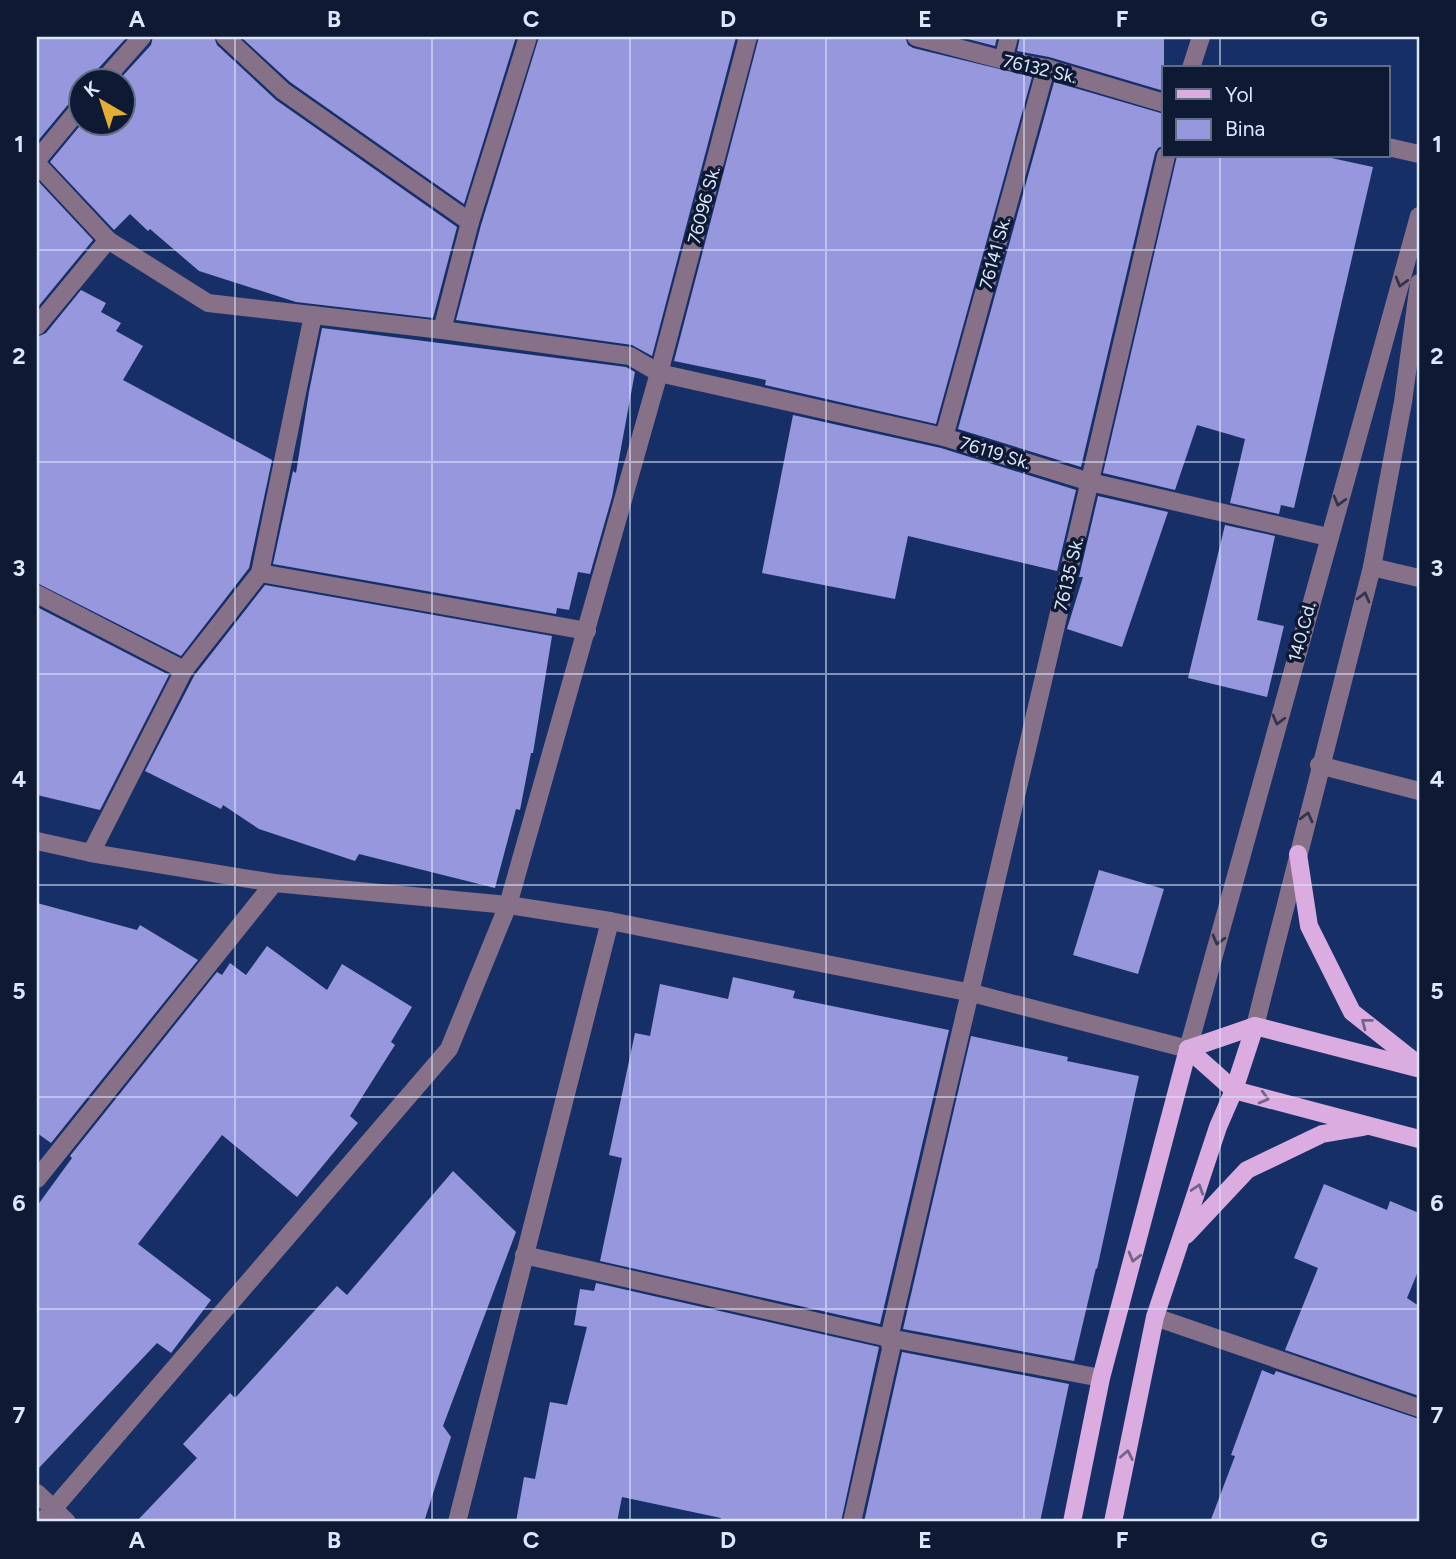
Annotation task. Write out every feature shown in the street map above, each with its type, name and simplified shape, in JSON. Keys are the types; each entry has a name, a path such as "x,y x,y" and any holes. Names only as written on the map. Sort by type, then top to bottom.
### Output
{"main road":[{"path":"1298,854 1309,926 1352,1012 1419,1067"},
{"path":"1113,1522 1155,1317 1218,1127 1234,1090 1255,1026"},
{"path":"1188,1049 1255,1026 1419,1067"},
{"path":"1188,1049 1234,1090 1419,1139"},
{"path":"1072,1522 1101,1378 1188,1049"},
{"path":"1181,1240 1247,1170 1322,1134 1369,1126"}],"street":[{"path":"116,66 142,37"},
{"path":"225,37 283,91 470,222"},
{"path":"442,330 470,222 528,37"},
{"name":"76096 Sk.","path":"48,1516 449,1049 509,905 659,373 748,37"},
{"name":"76132 Sk.","path":"916,37 1003,60 1046,68 1162,102"},
{"path":"1003,60 1009,37"},
{"path":"1192,66 1201,37"},
{"name":"76141 Sk.","path":"944,437 1046,68"},
{"path":"37,162 66,126"},
{"path":"1390,148 1419,153"},
{"name":"76135 Sk.","path":"852,1522 891,1349 889,1338 1166,158"},
{"name":"76119 Sk.","path":"37,162 108,240 208,303 442,330 631,356 659,373 944,437 1090,482 1328,537"},
{"name":"140.Cd.","path":"1188,1049 1419,216"},
{"path":"37,326 108,240"},
{"path":"1255,1026 1372,567 1411,402 1419,283"},
{"path":"91,853 184,670 260,573 313,315"},
{"path":"1372,567 1419,578"},
{"path":"260,573 587,631"},
{"path":"37,594 184,670"},
{"path":"1320,765 1419,791"},
{"path":"37,841 91,853 274,883 509,905 610,921 972,993 1188,1049"},
{"path":"37,1179 274,883"},
{"path":"457,1522 610,921"},
{"path":"524,1255 889,1338 1101,1378"},
{"path":"1155,1317 1419,1408"},
{"path":"37,1493 48,1516 67,1522"}],"building":[{"path":"37,37 127,37 100,66 66,66 66,107 37,142"},
{"path":"153,37 214,37 217,45 276,100 457,227 433,318 296,302 199,271 130,214 114,230 50,162 71,136 136,136 136,66 132,66 151,45"},
{"path":"241,37 516,37 464,204 290,82"},
{"path":"539,37 736,37 652,356 632,345 456,320 481,225"},
{"path":"759,37 905,37 908,45 913,48 1032,77 936,424 765,385 766,380 674,361"},
{"path":"960,37 997,37 995,46"},
{"path":"1020,37 1164,37 1162,90 1049,57 1017,51"},
{"path":"1054,82 1162,113 1162,146 1155,153 1081,467 958,429"},
{"path":"1177,158 1331,158 1373,167 1294,508 1281,505 1279,514 1230,503 1245,439 1197,425 1175,490 1103,473"},
{"path":"37,180 93,240 37,308"},
{"path":"81,290 106,303 101,312 121,323 116,331 143,346 123,380 272,460 249,568 181,656 37,583 37,337 46,333"},
{"path":"322,328 626,367 635,372 612,497 590,574 578,572 569,610 557,608 556,614 273,564 293,471 296,473"},
{"path":"793,415 941,448 1076,490 1057,571 908,536 895,599 762,573"},
{"path":"1098,496 1168,512 1122,647 1067,629 1083,577 1079,577"},
{"path":"1225,525 1275,536 1257,620 1284,626 1267,697 1188,678"},
{"path":"265,585 552,636 533,753 520,810 516,809 495,888 359,854 355,861 259,829 223,805 221,809 145,771 194,676"},
{"path":"37,607 169,675 100,810 37,795"},
{"path":"1099,870 1164,889 1138,974 1073,955"},
{"path":"37,903 137,930 140,925 198,960 51,1143 37,1133"},
{"path":"267,946 327,990 342,964 412,1007 391,1042 395,1045 350,1116 358,1123 297,1197 222,1135 138,1244 211,1300 171,1353 157,1343 37,1470 37,1206 72,1158 70,1156 217,972 222,975 230,963 246,975"},
{"path":"733,977 795,991 793,998 949,1030 880,1324 600,1261 622,1158 609,1155 635,1033 650,1036 660,984 728,999"},
{"path":"971,1036 1139,1076 1074,1361 903,1329"},
{"path":"453,1171 516,1232 443,1426 451,1437 424,1522 136,1522 197,1458 183,1444 230,1393 235,1398 337,1286 347,1295"},
{"path":"1324,1184 1387,1210 1390,1201 1419,1213 1419,1269 1407,1298 1419,1306 1419,1396 1285,1350 1318,1268 1294,1258"},
{"path":"596,1283 879,1347 841,1522 720,1522 721,1518 622,1497 617,1522 516,1522 524,1477 535,1479 550,1402 567,1405 587,1327 574,1325 580,1289 594,1291"},
{"path":"902,1352 1069,1384 1040,1522 864,1522"},
{"path":"1262,1370 1274,1375 1276,1371 1419,1419 1419,1522 1210,1522 1235,1456 1231,1455"}]}
